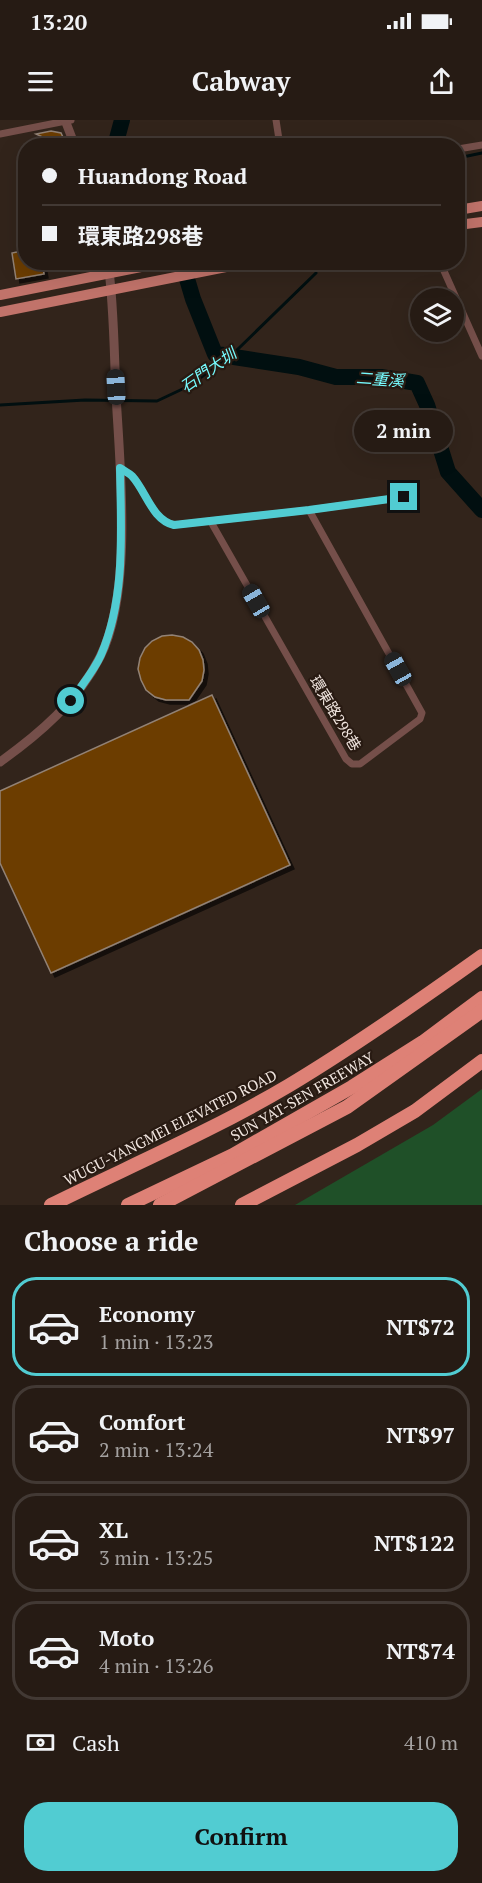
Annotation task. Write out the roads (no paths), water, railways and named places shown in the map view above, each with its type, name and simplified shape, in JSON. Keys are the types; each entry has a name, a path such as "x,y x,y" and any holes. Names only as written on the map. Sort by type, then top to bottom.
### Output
{"highway":[{"name":"WUGU-YANGMEI ELEVATED ROAD","path":"51,1205 215,1125 287,1086 399,1015 482,956"},
{"name":"SUN YAT-SEN FREEWAY","path":"128,1205 233,1155 352,1087 423,1042 482,998"},
{"name":"SUN YAT-SEN FREEWAY","path":"160,1205 347,1107 482,1011"},
{"path":"242,1205 357,1145 415,1111 482,1061"}],"main road":[{"path":"465,209 482,206"},
{"path":"465,224 482,222"},
{"path":"0,295 101,270"},
{"path":"0,312 214,270"}],"street":[{"path":"276,120 279,138"},
{"path":"0,134 67,121 72,138"},
{"path":"465,148 482,145"},
{"path":"0,762 29,742 71,701 100,657 112,626 118,589 121,540 120,468 109,270"},
{"path":"444,270 482,356"},
{"path":"120,468 132,476 159,517 166,524 174,525 404,497"},
{"name":"環東路298巷","path":"211,522 346,759 352,764 360,764 420,719 422,713 309,510"}],"waterway":[{"name":"二重溪","path":"117,138 122,120"},
{"name":"石門大圳","path":"465,157 482,153"},
{"name":"二重溪","path":"184,270 193,299 215,354 224,355"},
{"name":"石門大圳","path":"0,405 85,400 157,401 191,385 237,350 316,273"},
{"name":"二重溪","path":"234,357 299,367 336,377 381,377 417,383 427,405 448,472 482,510"}]}
